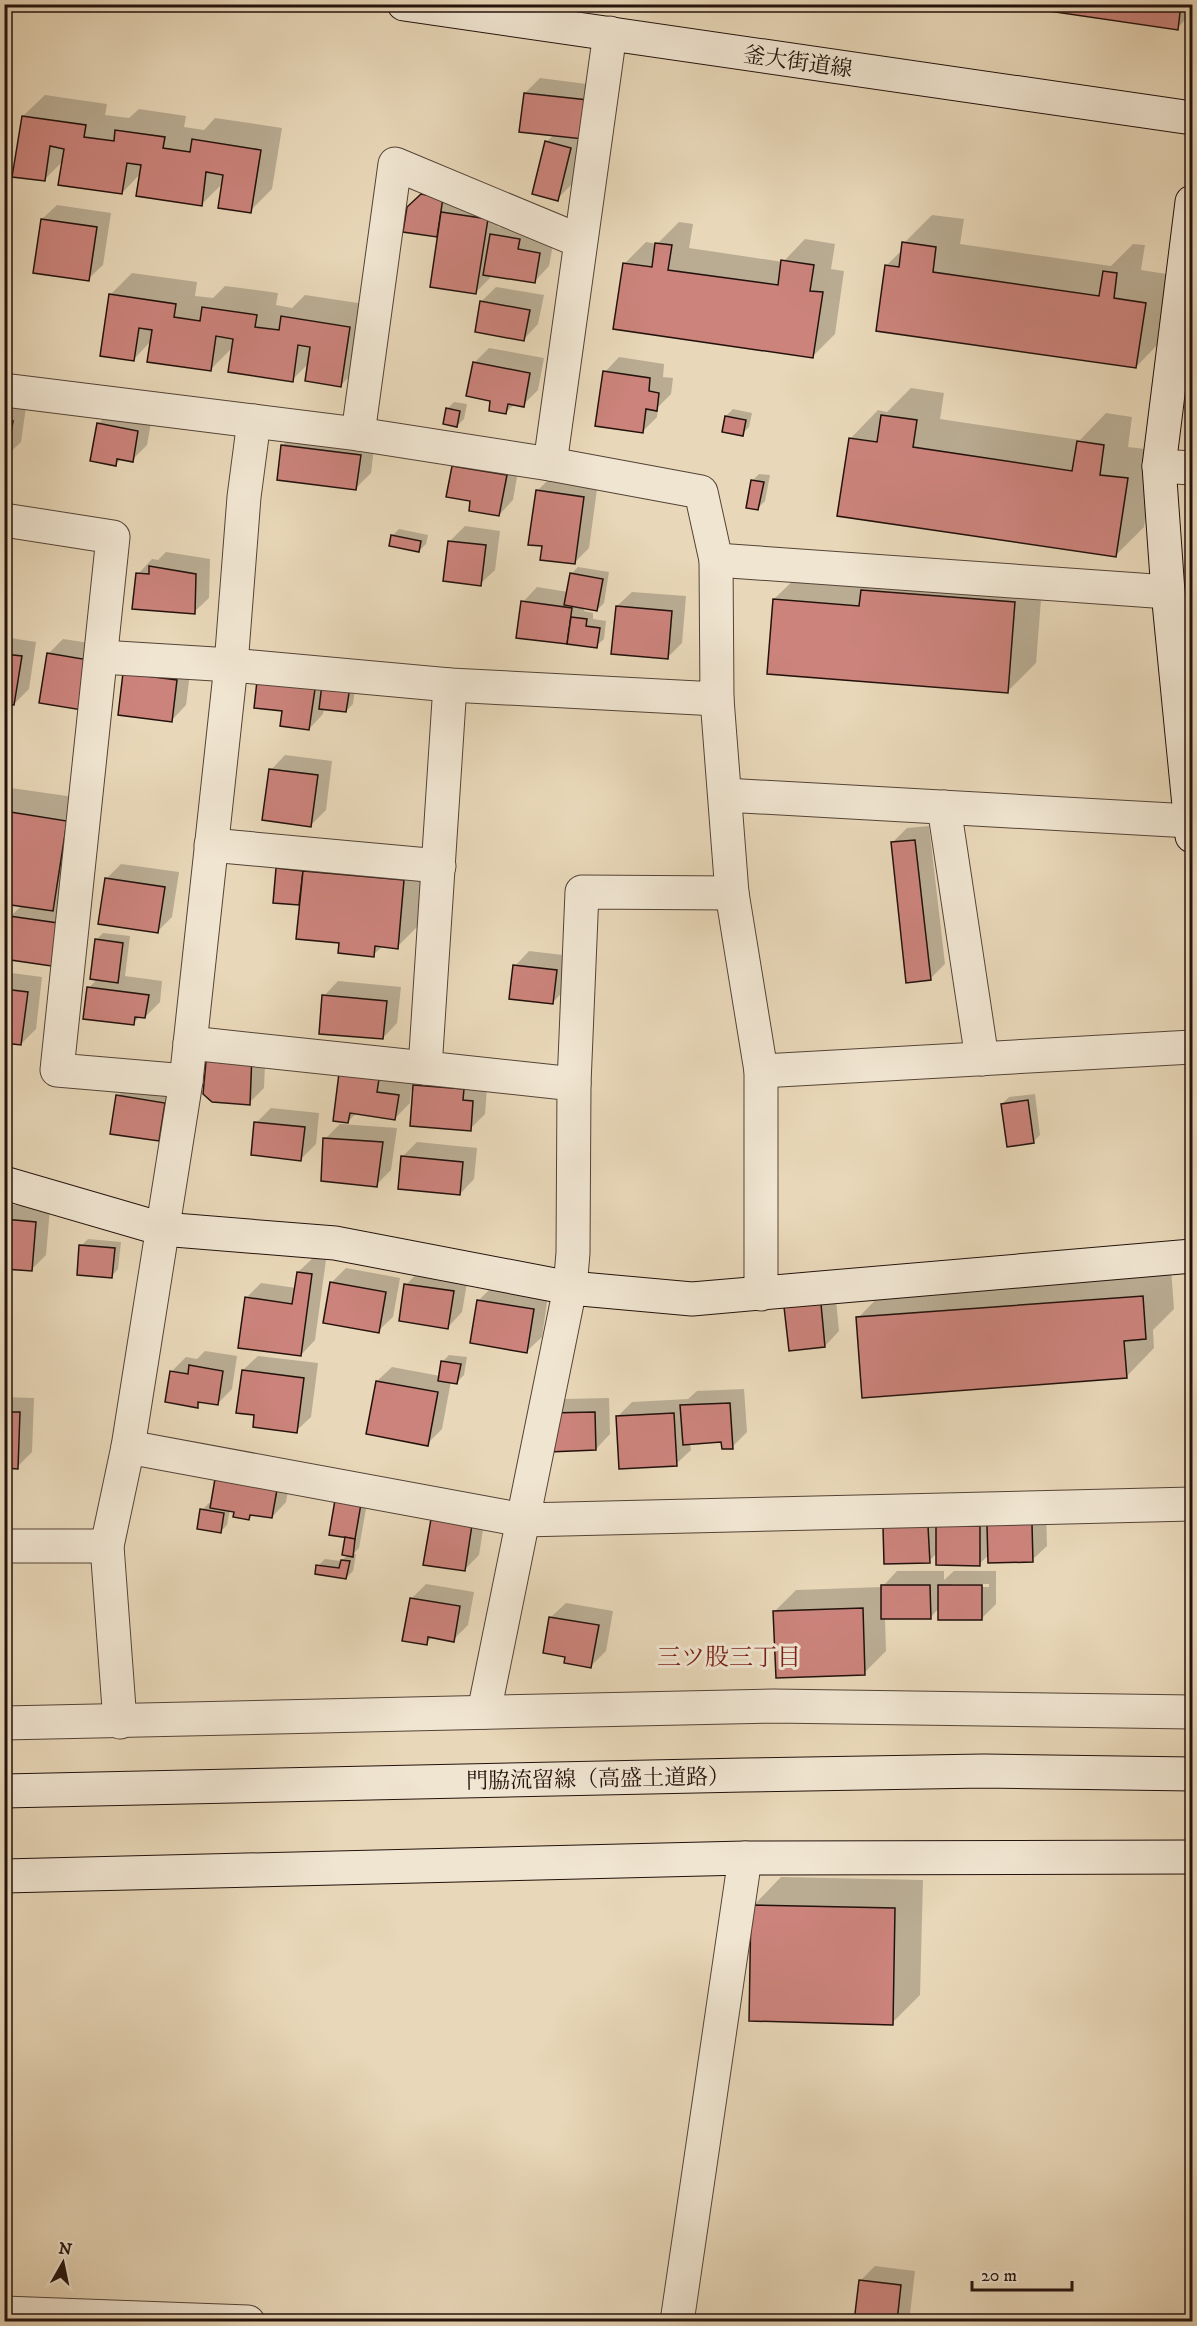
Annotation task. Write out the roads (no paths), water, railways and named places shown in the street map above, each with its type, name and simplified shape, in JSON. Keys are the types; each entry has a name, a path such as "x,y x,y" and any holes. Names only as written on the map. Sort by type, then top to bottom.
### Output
{"street":[{"name":"釜大街道線","path":"404,4 1192,118"},
{"path":"550,464 610,33"},
{"path":"358,434 395,164 580,241"},
{"path":"725,795 944,807 1191,828 1187,729 1168,591 1159,466 1186,290 1192,202"},
{"path":"4,390 358,434 550,464 701,492 716,560 717,699 732,893 761,1071 761,1293"},
{"path":"120,1722 107,1546 128,1447 186,1082 231,665 244,497 254,421"},
{"path":"1159,466 1192,468"},
{"path":"4,520 113,537 57,1070 186,1082"},
{"path":"716,560 1168,591"},
{"path":"101,657 231,665 450,685 717,699"},
{"path":"425,1068 450,685"},
{"path":"944,807 982,1059"},
{"path":"211,845 439,866"},
{"path":"484,1712 570,1288 573,1253 574,1084 582,892 732,893"},
{"path":"190,1043 574,1084"},
{"path":"761,1071 1192,1047"},
{"path":"4,1183 162,1229 335,1243 570,1288 692,1299 1192,1256"},
{"path":"128,1447 523,1520 1192,1504"},
{"path":"4,1546 107,1546"},
{"path":"4,1723 773,1706 1192,1712"},
{"name":"門脇流留線（高盛土道路）","path":"4,1791 984,1771 1192,1774"},
{"path":"4,1876 745,1858 1192,1857"},
{"path":"677,2322 745,1858"},
{"path":"4,2313 248,2322"}],"district":[{"name":"三ツ股三丁目","path":"729,1657"}]}
